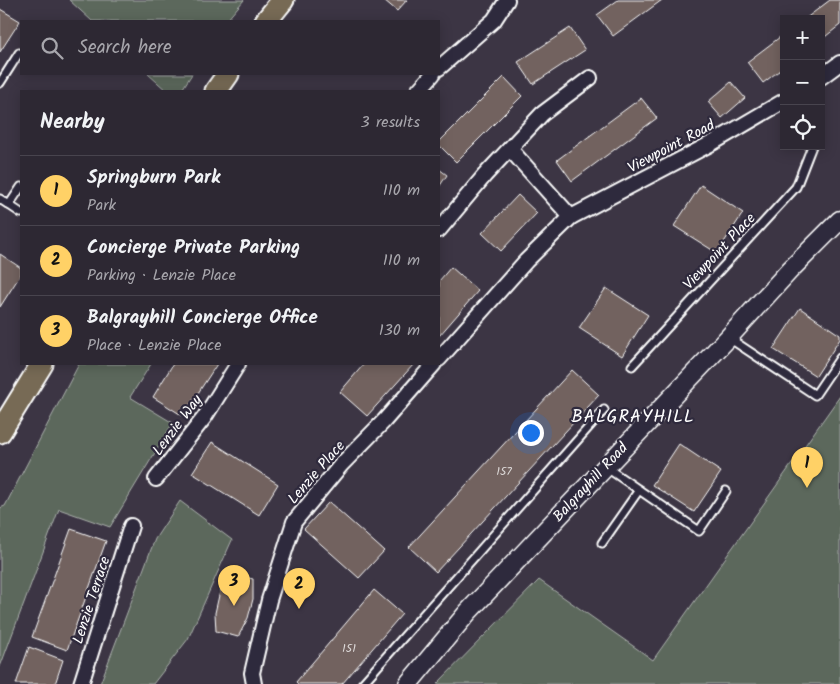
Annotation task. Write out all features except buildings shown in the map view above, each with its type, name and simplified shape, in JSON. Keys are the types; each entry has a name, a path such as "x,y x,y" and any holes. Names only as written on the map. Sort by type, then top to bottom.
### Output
{"main road":[{"path":"267,20 283,0"},
{"path":"217,90 227,75"},
{"path":"0,432 41,365"}],"street":[{"path":"440,67 494,20 507,1"},
{"path":"825,74 840,63"},
{"path":"419,90 433,75"},
{"path":"440,229 485,175 542,114 590,78"},
{"name":"Viewpoint Road","path":"571,217 714,142 780,103"},
{"path":"440,358 526,261 571,217 510,149"},
{"name":"Balgrayhill Road","path":"408,684 468,612 790,270 840,220"},
{"name":"Lenzie Way","path":"156,479 204,418 237,365"},
{"name":"Lenzie Place","path":"254,684 252,673 270,600 294,522 341,466 433,365"},
{"name":"Lenzie Terrace","path":"81,684 131,526"}],"lane":[{"path":"0,82 19,53"},
{"name":"Viewpoint Place","path":"632,366 796,187 810,150"},
{"path":"9,205 20,188"},
{"path":"0,199 20,212"},
{"path":"728,338 815,395 840,358"},
{"path":"362,684 604,410"},
{"path":"604,466 699,530 726,491"},
{"path":"602,543 639,490"}],"green space":[{"path":"69,0 244,0 227,20 91,20"},
{"path":"149,75 191,75 182,90 166,90"},
{"path":"78,365 150,365 130,397 173,423 110,527 59,509 0,667 0,508 5,506"},
{"path":"840,396 840,684 437,684 539,580 653,660"},
{"path":"180,501 232,540 188,639 153,684 100,684 155,539"}],"place":[{"name":"Springburn Park","path":"807,488"},
{"name":"Balgrayhill Concierge Office","path":"234,606"},
{"name":"Concierge Private Parking","path":"299,609"}],"district":[{"name":"BALGRAYHILL","path":"633,416"}]}
